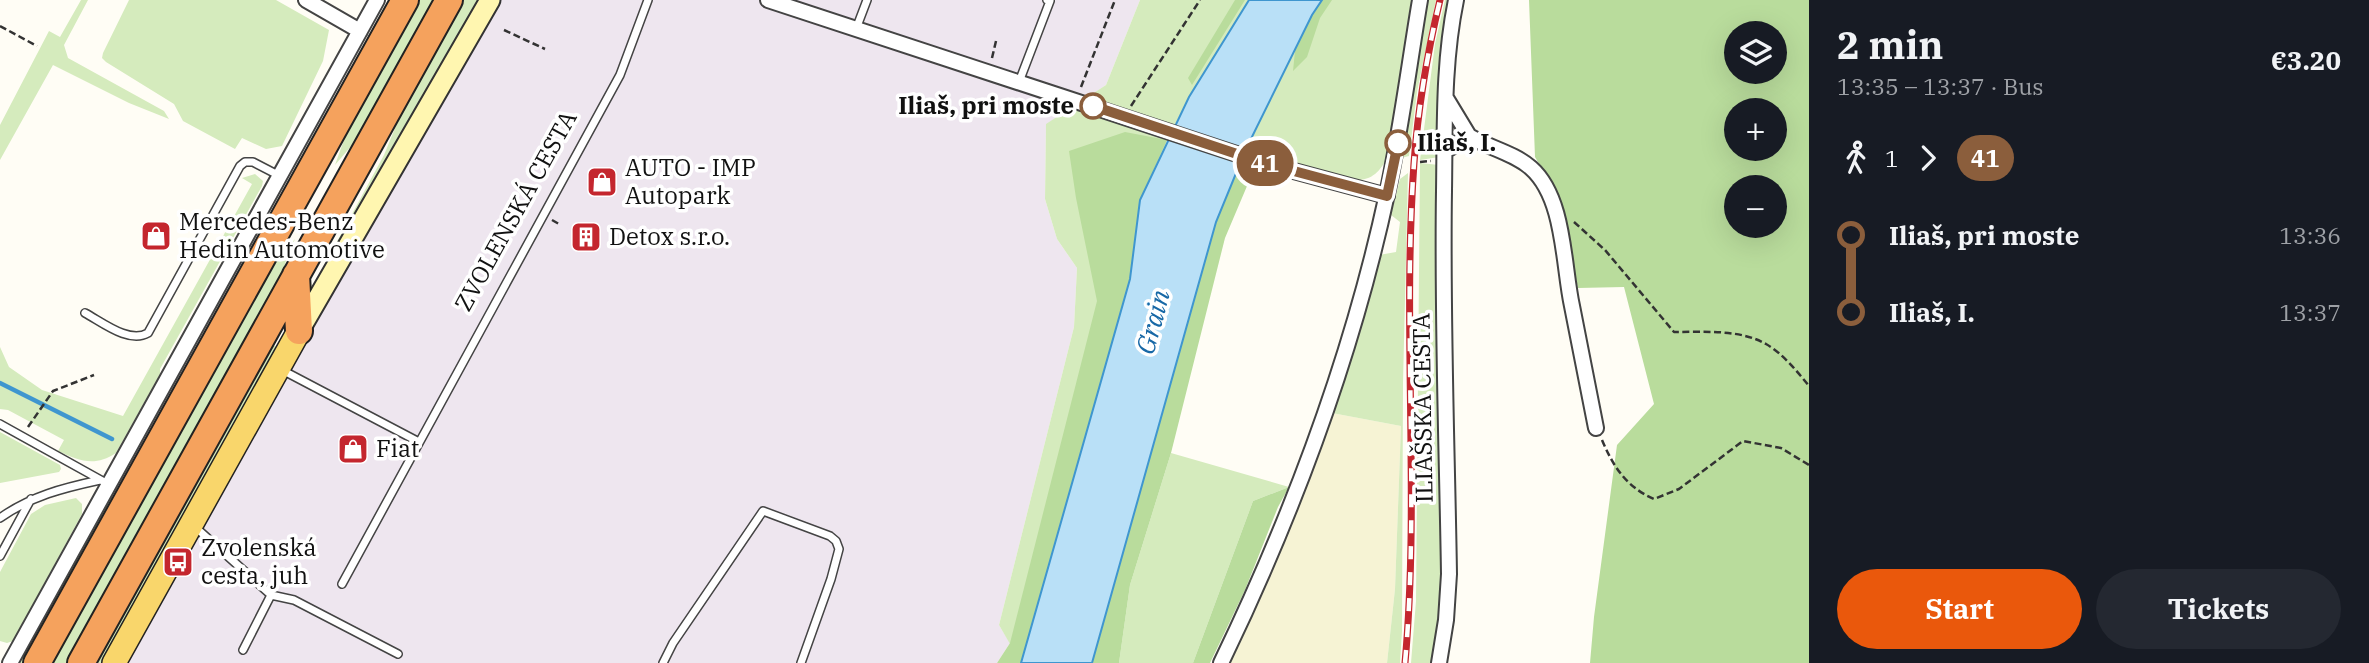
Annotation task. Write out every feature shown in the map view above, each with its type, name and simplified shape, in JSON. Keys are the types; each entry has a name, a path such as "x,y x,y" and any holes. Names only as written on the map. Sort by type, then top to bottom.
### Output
{"highway":[{"path":"37,663 405,0"},
{"path":"81,663 449,0"},
{"path":"296,275 299,331"}],"main road":[{"path":"114,663 299,331 490,0"}],"street":[{"path":"306,0 324,4 360,31"},
{"path":"10,663 104,482 280,176 377,0"},
{"path":"768,0 1264,163 1387,196"},
{"path":"1221,663 1256,590 1327,410 1353,327 1387,196 1420,0"},
{"name":"ILIAŠSKA CESTA","path":"1438,663 1446,620 1449,574 1445,369 1445,97 1448,46 1455,0"},
{"path":"1445,97 1469,136 1532,169 1552,200 1596,428"},
{"path":"1445,150 1469,136"}],"lane":[{"name":"ZVOLENSKÁ CESTA","path":"342,584 620,75 648,0"},
{"path":"856,29 867,0"},
{"path":"1019,82 1050,1 1048,0"},
{"path":"85,313 127,335 141,337 148,333 240,166 253,162 280,176"},
{"path":"279,368 419,442"},
{"path":"0,424 104,482"},
{"path":"0,518 31,498 50,491 104,482"},
{"path":"0,556 31,498"},
{"path":"663,663 673,643 763,511 830,536 839,549 802,663"},
{"path":"0,525 8,512"},
{"path":"191,523 271,595 294,600 398,654"},
{"path":"243,650 271,595"}],"path":[{"path":"1076,100 1115,0"},
{"path":"1125,116 1200,0"},
{"path":"0,26 37,46"},
{"path":"504,30 545,49"},
{"path":"988,71 996,41"},
{"path":"1552,200 1605,250 1674,332 1714,332 1763,342 1777,352 1809,386"},
{"path":"22,436 53,391 94,375"},
{"path":"1596,428 1613,466 1640,493 1654,499 1679,489 1743,441 1781,449 1809,466"}],"shaded area":[{"path":"498,0 1140,0 1106,85 1046,125 1045,199 1057,239 1077,268 1074,327 999,625 1010,643 997,663 125,663 329,281"},
{"path":"1332,413 1401,426 1395,589 1387,663 1230,663 1242,639"}],"green space":[{"path":"81,0 88,0 64,45 68,58 164,111 169,119 129,103 53,65 0,160 0,125 49,31 60,37"},
{"path":"129,0 276,0 329,30 323,61 282,146 266,149 242,138 235,149 183,121 174,104 106,62 102,58 103,53"},
{"path":"417,0 437,0 365,130 335,165 350,123"},
{"path":"464,0 478,0 315,287 314,284 384,155 407,99"},
{"path":"1140,0 1249,0 1189,97 1167,140 1021,663 999,625 1074,327 1077,268 1057,239 1045,199 1046,124 1106,85"},
{"path":"1235,0 1245,0 1192,85 1188,78"},
{"path":"1319,0 1332,0 1320,18 1307,57 1293,71 1296,41"},
{"path":"1322,0 1416,0 1389,155 1378,171 1365,179 1352,180 1245,150"},
{"path":"1426,0 1436,0 1417,92 1409,156 1401,158"},
{"path":"1445,0 1451,0 1439,157 1420,160 1435,44"},
{"path":"1529,0 1809,0 1809,663 1590,663 1617,445 1654,404 1624,287 1578,288 1558,196 1535,157"},
{"path":"1125,132 1167,140 1140,200 1130,279 1021,663 997,663 1010,643 1097,301 1069,151"},
{"path":"1420,163 1439,165 1443,599 1433,663 1411,663 1416,601"},
{"path":"1408,173 1403,383 1402,631 1400,663 1387,663 1395,589 1401,426 1332,413 1379,255 1396,252 1400,222 1391,215 1400,179"},
{"path":"255,174 263,181 262,186 116,453 94,461 73,458 58,451 64,440 8,410 0,409 0,347 9,367 42,390 123,416 252,184 242,178"},
{"path":"1235,174 1250,179 1225,238 1171,453 1130,585 1119,663 1092,663 1216,222"},
{"path":"295,239 283,275 69,663 48,663 269,269"},
{"path":"272,344 278,348 103,663 95,663"},
{"path":"0,432 60,465 61,469 59,472 0,483"},
{"path":"1171,453 1289,487 1253,501 1193,663 1119,663 1130,585"},
{"path":"1289,487 1210,663 1193,663 1253,501"},
{"path":"110,497 115,499 26,663 18,663"},
{"path":"76,498 82,504 82,514 13,641 0,641 0,572 31,514 45,505"}],"water":[{"name":"Grain","path":"1249,0 1322,0 1246,149 1216,222 1092,663 1021,663 1130,279 1140,200 1189,97"}],"waterway":[{"path":"0,383 112,439"}],"railway":[{"path":"1405,663 1411,538 1410,288 1414,163 1424,81 1440,0"}],"bus line":[{"name":"41","path":"1093,106 1264,163 1387,196 1398,143"}],"place":[{"name":"Iliaš, pri moste","path":"1093,106"},
{"name":"Iliaš, I.","path":"1398,143"},
{"name":"AUTO - IMP Autopark","path":"602,182"},
{"name":"Mercedes-Benz Hedin Automotive","path":"156,236"},
{"name":"Detox s.r.o.","path":"586,237"},
{"name":"Fiat","path":"353,449"},
{"name":"Zvolenská cesta, juh","path":"178,562"}]}
